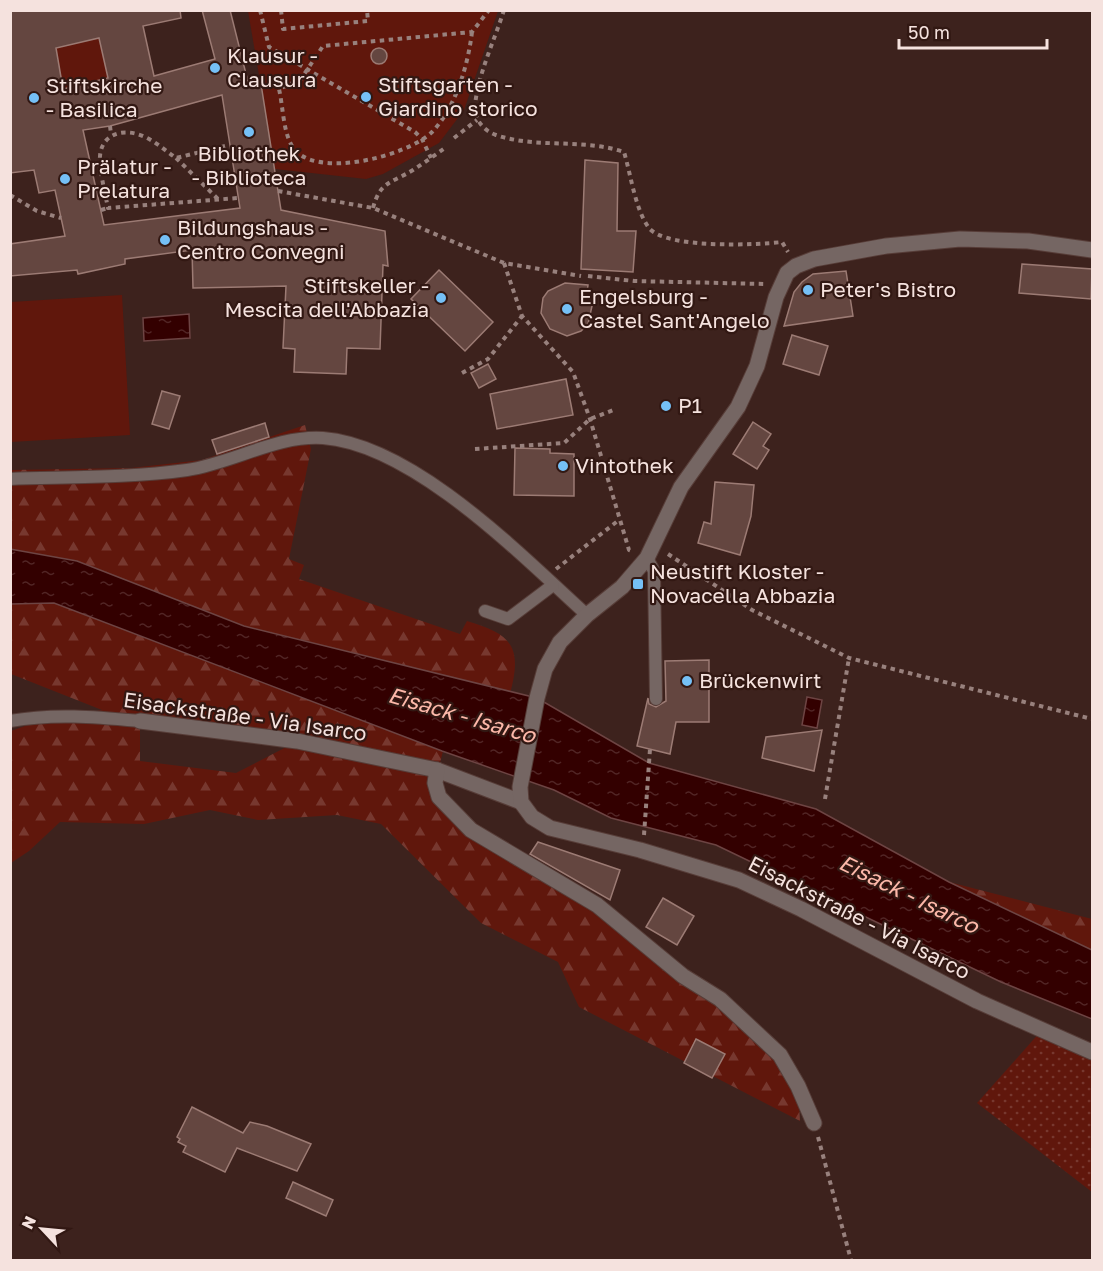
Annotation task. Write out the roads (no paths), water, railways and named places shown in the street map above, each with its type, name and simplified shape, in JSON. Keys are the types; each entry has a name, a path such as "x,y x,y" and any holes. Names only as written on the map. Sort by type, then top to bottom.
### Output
{"street":[{"path":"520,795 537,698 545,669 560,642 587,615 622,587 646,558 681,487 738,407 757,366 781,284 796,266 814,259 886,246 960,239 1028,241 1092,250"},
{"name":"Eisackstraße - Via Isarco","path":"140,722 297,741 437,770 520,795 532,816 550,828 739,880 801,909 977,1001 1092,1052"},
{"path":"437,770 435,783 440,797 471,830 597,905 684,976 720,999 780,1055 798,1086 814,1123"}],"lane":[{"path":"10,479 187,470 225,462 300,438 326,439 394,460 434,484 587,615"},
{"path":"646,558 654,571 656,699"},
{"path":"485,611 508,619 553,585"},
{"name":"Eisackstraße - Via Isarco","path":"10,721 40,716 63,716 140,722"}],"water":[{"path":"189,314 190,338 144,341 143,318"},
{"name":"Eisack - Isarco","path":"10,549 77,561 244,626 537,698 649,763 816,809 949,882 1092,950 1092,1019 1001,982 716,845 611,818 554,790 442,751 54,603 11,604"},
{"path":"807,697 822,700 817,728 802,725"}],"place":[{"name":"Klausur - Clausura","path":"215,68"},
{"name":"Stiftsgarten - Giardino storico","path":"366,97"},
{"name":"Stiftskirche - Basilica","path":"34,98"},
{"name":"Bibliothek - Biblioteca","path":"249,132"},
{"name":"Prälatur - Prelatura","path":"65,179"},
{"name":"Bildungshaus - Centro Convegni","path":"165,240"},
{"name":"Peter's Bistro","path":"808,290"},
{"name":"Stiftskeller - Mescita dell'Abbazia","path":"441,298"},
{"name":"Engelsburg - Castel Sant'Angelo","path":"567,309"},
{"name":"P1","path":"666,406"},
{"name":"Vintothek","path":"563,466"},
{"name":"Neustift Kloster - Novacella Abbazia","path":"638,584"},
{"name":"Brückenwirt","path":"687,681"}]}
